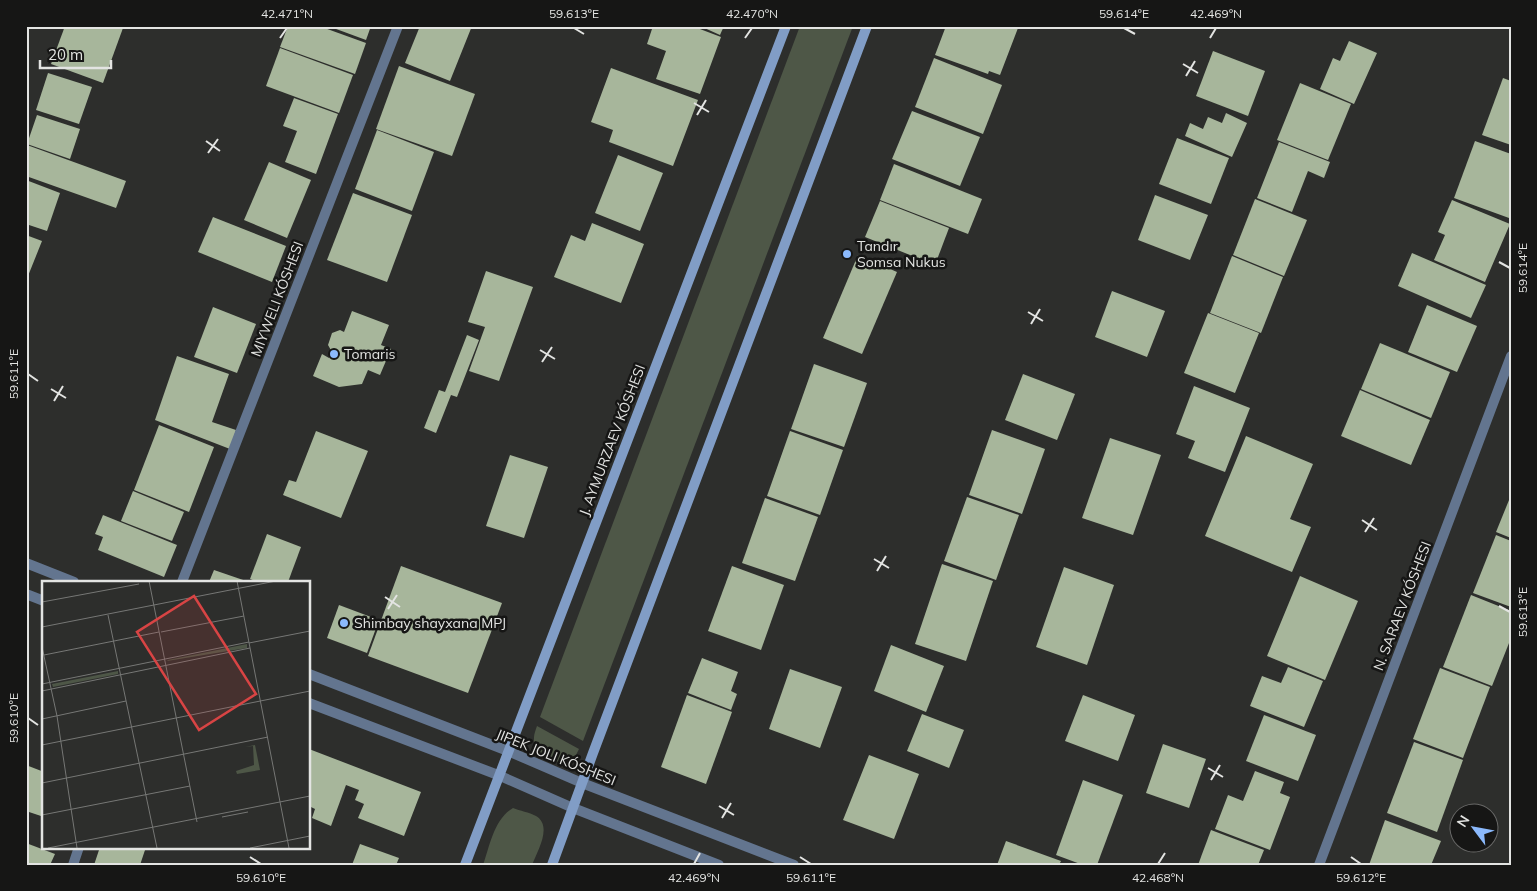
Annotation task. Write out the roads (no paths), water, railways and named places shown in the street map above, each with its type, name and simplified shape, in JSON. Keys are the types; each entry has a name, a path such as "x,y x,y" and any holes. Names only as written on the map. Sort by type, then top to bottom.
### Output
{"street":[{"name":"MIYWELI KÓSHESI","path":"182,581 398,26"},
{"name":"J. AYMURZAEV KÓSHESI","path":"465,865 786,26"},
{"path":"552,865 868,26"},
{"name":"N. SARAEV KÓSHESI","path":"1319,865 1511,356"},
{"path":"26,564 71,581"},
{"path":"26,594 42,600"},
{"path":"310,674 794,865"},
{"path":"310,703 498,776 572,808 719,865"},
{"path":"73,865 80,848"}],"place":[{"name":"Tandır Somsa Nukus","path":"847,254"},
{"name":"Tomaris","path":"334,354"},
{"name":"Shimbay shayxana MPJ","path":"344,623"}]}
